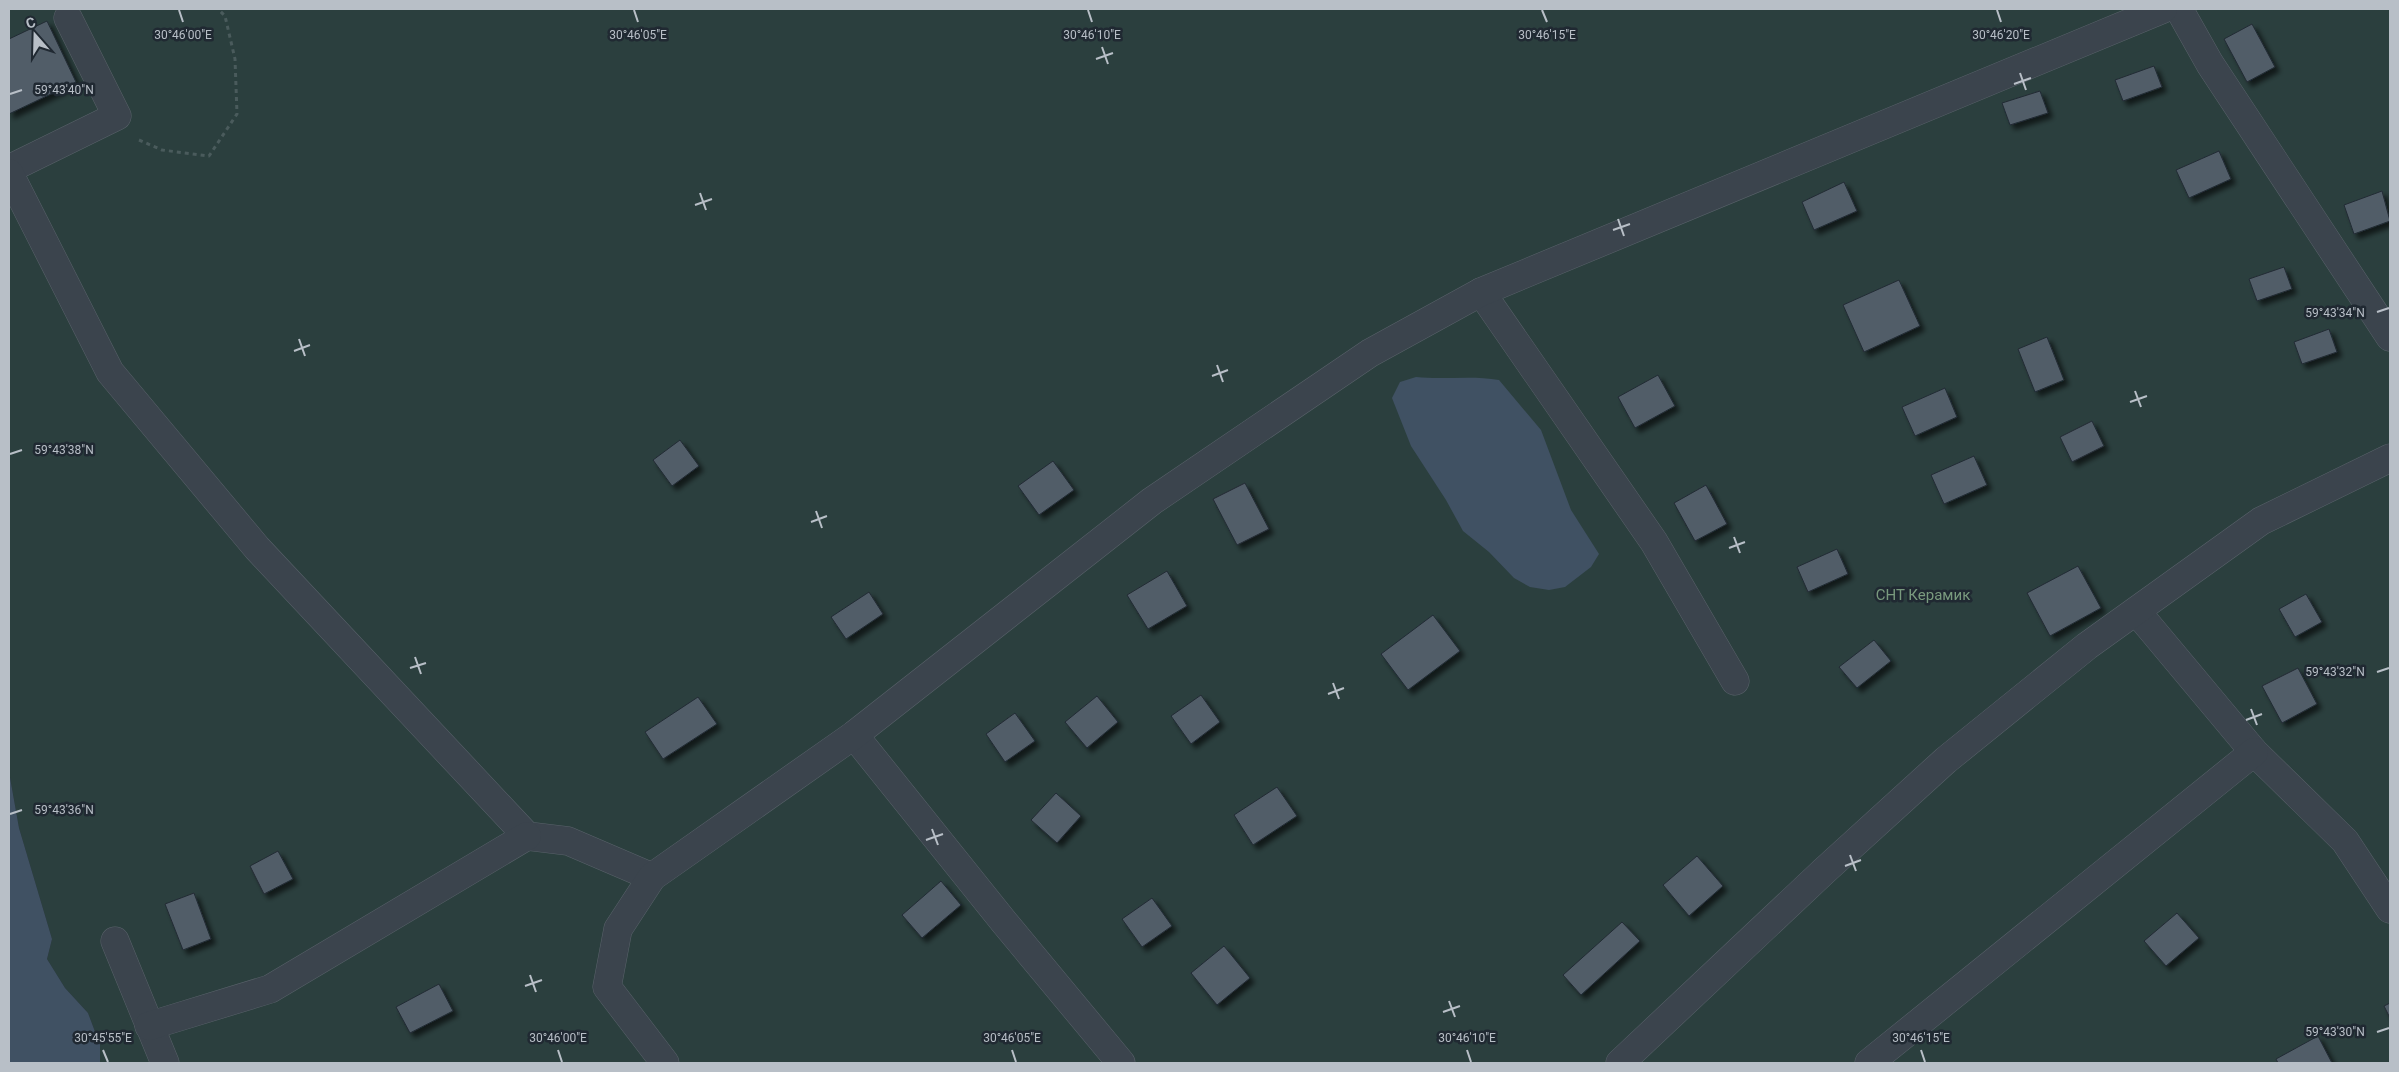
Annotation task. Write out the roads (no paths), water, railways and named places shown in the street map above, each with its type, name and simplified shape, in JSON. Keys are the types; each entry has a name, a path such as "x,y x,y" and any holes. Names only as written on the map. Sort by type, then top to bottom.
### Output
{"street":[{"path":"665,1063 607,987 618,928 652,877 854,735 1152,501 1370,353 1481,292 2163,9"},
{"path":"2179,9 2210,64 2390,337"},
{"path":"68,18 117,116 9,171 110,372 257,548 527,836"},
{"path":"1481,292 1654,542 1736,681"},
{"path":"1620,1063 1824,871 1946,760 2087,646 2137,612 2261,521 2390,458"},
{"path":"2137,612 2254,752 2345,841 2390,909"},
{"path":"854,735 1004,922 1121,1063"},
{"path":"1868,1063 2254,752"},
{"path":"149,1026 270,989 527,836 568,841 652,877"},
{"path":"115,941 165,1063"}],"water":[{"path":"1416,377 1499,380 1541,430 1571,510 1599,554 1591,567 1565,587 1549,590 1530,587 1514,578 1489,552 1463,531 1446,500 1411,446 1392,398 1400,382"},
{"path":"9,772 19,828 52,939 47,959 65,988 88,1013 100,1045 100,1063 9,1063"}],"park label":[{"name":"СНТ Керамик","path":"1923,595"}]}
